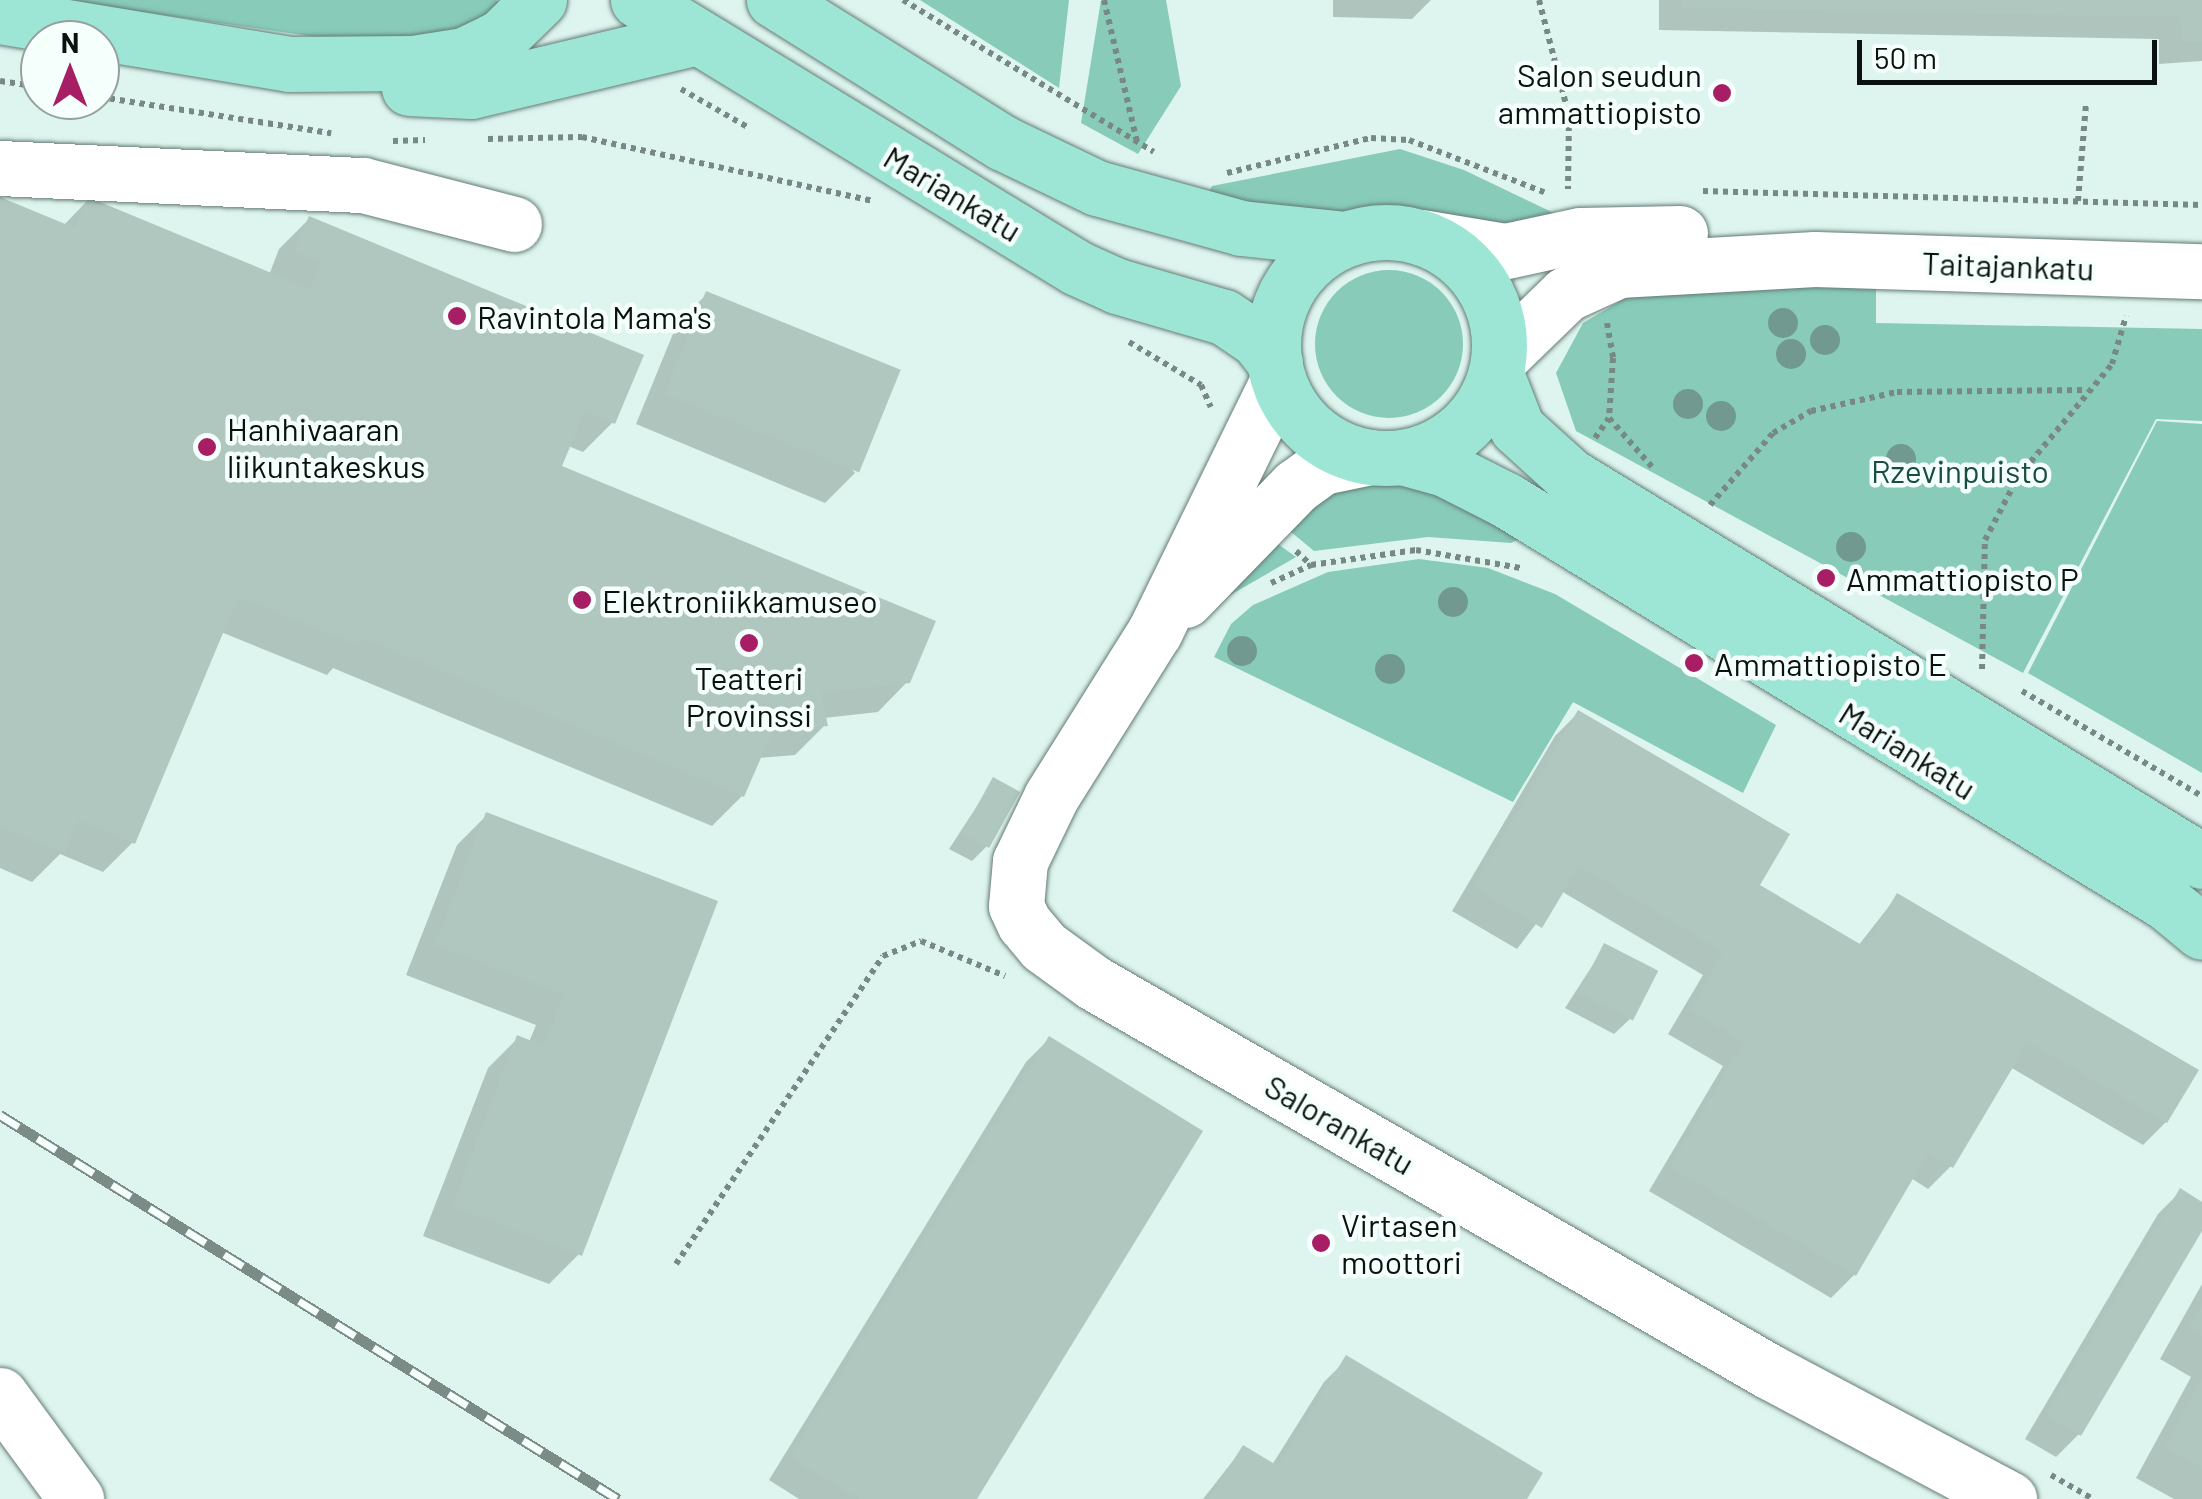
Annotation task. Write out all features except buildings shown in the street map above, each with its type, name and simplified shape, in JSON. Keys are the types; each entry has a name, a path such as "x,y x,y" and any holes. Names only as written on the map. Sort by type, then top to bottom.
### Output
{"main road":[{"path":"289,64 413,63 464,55 501,38 539,0"},
{"name":"Mariankatu","path":"638,0 1078,268 1117,286 1224,317 1257,339 1276,371"},
{"path":"774,0 1003,143 1097,188 1241,228 1345,239 1383,231 1422,237 1456,255 1482,284 1500,333 1497,367 1480,408 1459,432 1386,457 1313,432 1276,371 1276,318 1287,290 1312,259 1345,239"},
{"path":"0,16 289,64 346,82 471,91 698,37"},
{"name":"Mariankatu","path":"1497,367 1516,428 1570,476 2202,861"},
{"name":"Mariankatu","path":"1386,457 1444,469 1506,500 2167,904 2202,932"}],"street":[{"path":"0,168 363,185 514,224"},
{"name":"Taitajankatu","path":"1422,237 1506,251 1580,235 1673,232 1745,239 1815,260"},
{"name":"Taitajankatu","path":"1497,367 1558,301 1593,278 1653,266 1815,260 2202,271"},
{"name":"Salorankatu","path":"1276,371 1155,631 1067,768 1020,861 1016,906 1043,946 1094,982 1702,1333 2010,1499"},
{"name":"Salorankatu","path":"1155,631 1261,520 1322,467 1386,457"},
{"path":"0,1395 76,1499"}],"path":[{"path":"1104,0 1137,143"},
{"path":"1539,0 1569,116 1568,196 1582,193"},
{"path":"625,56 760,134"},
{"path":"120,99 345,135"},
{"path":"2078,201 2086,104"},
{"path":"482,139 582,137 878,202 844,183"},
{"path":"383,141 443,140"},
{"path":"1689,190 2202,205"},
{"path":"1982,669 1985,540 2018,478 2112,364 2125,333 2130,202"},
{"path":"1119,336 1200,385 1214,420"},
{"path":"1709,506 1773,433 1811,411 1897,392 2087,390"},
{"path":"1261,520 1311,565"},
{"path":"1262,587 1311,565 1416,550 1527,570"},
{"path":"676,1264 883,956 902,945 936,944 1012,980"}],"green space":[{"path":"59,0 496,0 505,6 444,39 344,41"},
{"path":"920,0 1069,0 1059,88"},
{"path":"1101,0 1166,0 1181,86 1138,154 1081,123"},
{"path":"1400,149 1464,170 1562,217 1483,240 1403,219 1312,220 1207,196 1212,186"},
{"path":"1389,270 1417,276 1441,292 1457,316 1463,344 1457,372 1441,396 1417,412 1389,418 1361,412 1337,396 1321,372 1315,344 1321,316 1337,292 1361,276"},
{"name":"Rzevinpuisto","path":"1749,286 1876,288 1876,323 2202,329 2202,421 2156,419 2023,673 1576,431 1556,373 1583,323 1629,296"},
{"path":"2157,421 2202,424 2202,773 2028,673"},
{"path":"1343,477 1401,477 1524,536 1511,543 1428,537 1314,551 1279,522"},
{"path":"1267,536 1296,557 1201,612"},
{"path":"1419,559 1488,568 1555,594 1776,725 1743,793 1573,702 1513,802 1214,657 1231,624 1253,605 1328,572"}],"railway":[{"path":"0,1115 618,1499"}],"place":[{"name":"Salon seudun ammattiopisto","path":"1722,93"},
{"name":"Ravintola Mama's","path":"457,316"},
{"name":"Hanhivaaran liikuntakeskus","path":"207,447"},
{"name":"Ammattiopisto P","path":"1826,578"},
{"name":"Elektroniikkamuseo","path":"582,600"},
{"name":"Teatteri Provinssi","path":"749,643"},
{"name":"Ammattiopisto E","path":"1694,663"},
{"name":"Virtasen moottori","path":"1321,1243"}]}
